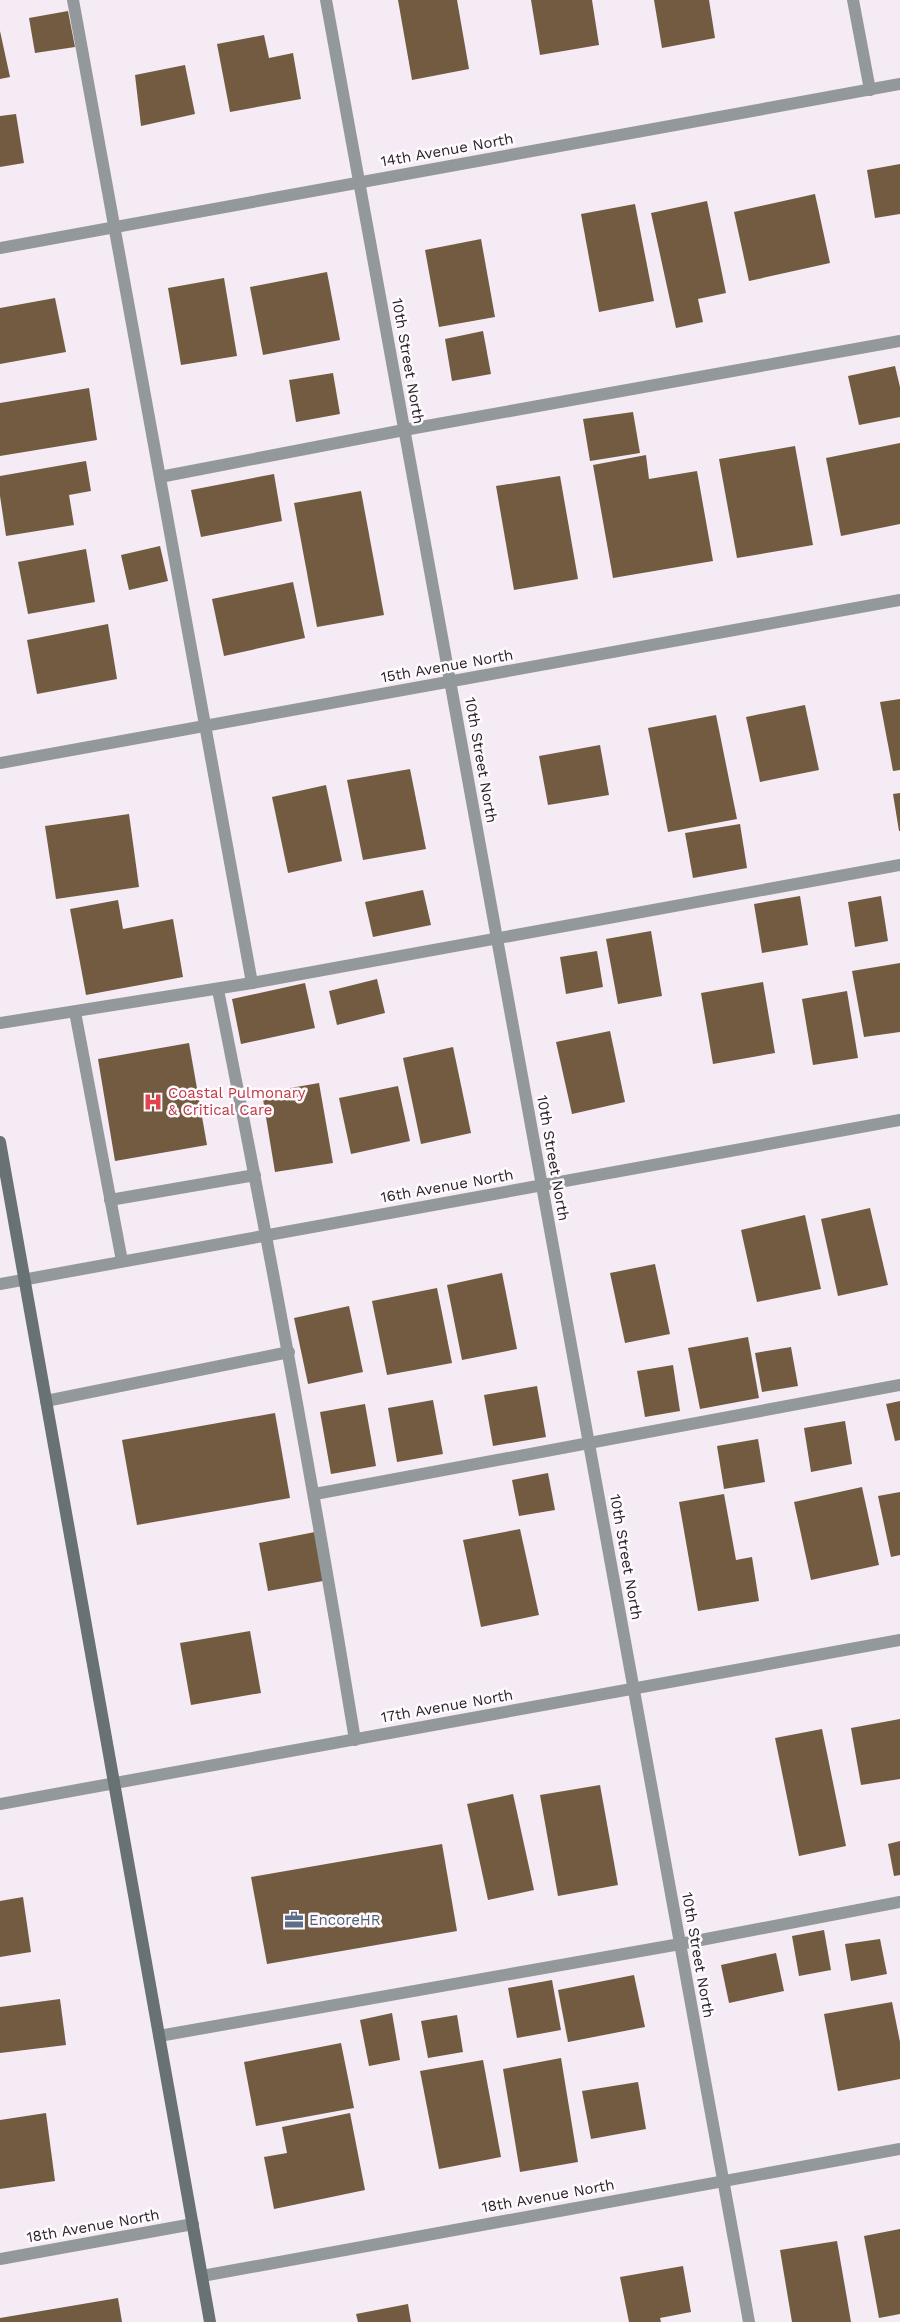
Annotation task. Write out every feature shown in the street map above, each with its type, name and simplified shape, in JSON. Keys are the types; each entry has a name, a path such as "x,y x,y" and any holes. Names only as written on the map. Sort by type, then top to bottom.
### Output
{"main road":[{"path":"0,1142 210,2322"}],"street":[{"path":"73,0 252,984"},
{"name":"10th Street North","path":"326,0 749,2322"},
{"path":"853,0 870,90"},
{"name":"14th Avenue North","path":"0,248 900,84"},
{"path":"160,476 900,341"},
{"name":"15th Avenue North","path":"0,764 900,600"},
{"path":"0,1023 252,984 900,864"},
{"path":"218,990 267,1235 315,1494 355,1740"},
{"path":"75,1012 122,1262"},
{"name":"16th Avenue North","path":"0,1284 900,1120"},
{"path":"110,1200 255,1174"},
{"path":"46,1401 289,1352"},
{"path":"315,1494 900,1385"},
{"name":"17th Avenue North","path":"0,1804 900,1640"},
{"path":"159,2036 680,1944 900,1902"},
{"name":"18th Avenue North","path":"202,2276 900,2149"},
{"name":"18th Avenue North","path":"0,2259 193,2224"}],"building":[{"path":"398,0 457,0 469,69 412,80"},
{"path":"531,0 592,0 599,45 540,55"},
{"path":"654,0 709,0 715,38 662,48"},
{"path":"68,11 75,47 35,53 29,18"},
{"path":"0,31 10,77 0,79"},
{"path":"264,35 269,58 293,53 301,99 230,112 217,44"},
{"path":"185,65 195,114 141,126 135,75"},
{"path":"16,114 24,163 0,167 0,116"},
{"path":"900,164 900,214 875,218 867,170"},
{"path":"815,194 830,263 749,281 734,212"},
{"path":"707,201 726,293 698,299 703,322 676,328 651,213"},
{"path":"635,204 654,301 599,312 581,214"},
{"path":"481,239 495,317 439,327 425,250"},
{"path":"327,272 340,340 263,355 250,287"},
{"path":"224,278 237,356 181,365 168,288"},
{"path":"55,298 66,352 0,364 0,308"},
{"path":"483,331 491,374 452,381 445,339"},
{"path":"895,366 900,387 900,417 859,425 848,376"},
{"path":"333,373 340,414 296,422 289,380"},
{"path":"89,388 97,440 0,456 0,403"},
{"path":"633,412 640,453 590,461 583,419"},
{"path":"900,443 900,524 841,536 826,458"},
{"path":"795,446 813,545 737,558 719,459"},
{"path":"646,455 649,479 697,471 713,561 613,578 593,465"},
{"path":"86,461 91,491 69,495 74,525 6,536 0,496 0,476"},
{"path":"274,474 282,521 201,537 191,490"},
{"path":"560,476 578,579 514,590 496,486"},
{"path":"361,491 384,615 317,627 294,503"},
{"path":"160,546 168,581 129,590 121,555"},
{"path":"86,549 95,602 28,614 18,562"},
{"path":"293,582 305,638 224,656 212,599"},
{"path":"108,624 117,679 37,694 27,640"},
{"path":"900,699 900,770 893,771 880,702"},
{"path":"805,705 819,770 760,782 746,717"},
{"path":"716,715 737,819 668,832 648,728"},
{"path":"600,745 609,795 548,805 539,756"},
{"path":"410,769 426,849 363,860 347,780"},
{"path":"326,785 342,861 288,873 272,797"},
{"path":"900,793 900,831 899,831 893,794"},
{"path":"129,814 139,887 56,899 45,826"},
{"path":"740,824 747,868 693,878 685,833"},
{"path":"423,890 431,925 373,937 365,902"},
{"path":"800,896 808,945 762,953 754,904"},
{"path":"881,896 888,941 855,947 848,902"},
{"path":"118,900 123,929 173,919 183,977 86,995 70,909"},
{"path":"651,931 662,996 618,1004 606,939"},
{"path":"597,951 603,987 566,994 560,957"},
{"path":"900,963 900,1032 864,1037 852,971"},
{"path":"377,979 385,1013 337,1025 329,991"},
{"path":"763,982 775,1053 713,1064 701,993"},
{"path":"305,983 315,1028 241,1044 232,999"},
{"path":"847,991 858,1058 813,1065 802,999"},
{"path":"610,1031 625,1102 572,1114 556,1042"},
{"name":"Coastal Pulmonary & Critical Care","path":"189,1043 207,1145 115,1161 98,1059"},
{"path":"453,1047 471,1133 421,1144 403,1058"},
{"path":"319,1083 333,1163 275,1172 262,1093"},
{"path":"398,1086 410,1141 351,1154 339,1098"},
{"path":"870,1208 888,1285 838,1296 821,1219"},
{"path":"805,1215 821,1289 757,1302 741,1230"},
{"path":"655,1264 670,1334 625,1343 610,1273"},
{"path":"502,1273 517,1349 462,1360 447,1285"},
{"path":"437,1288 452,1363 387,1375 372,1301"},
{"path":"349,1306 363,1372 308,1384 294,1318"},
{"path":"748,1337 759,1398 700,1409 688,1348"},
{"path":"791,1347 798,1386 762,1392 755,1353"},
{"path":"673,1365 680,1411 645,1417 637,1371"},
{"path":"537,1386 546,1437 493,1446 484,1395"},
{"path":"433,1400 443,1454 397,1462 388,1408"},
{"path":"900,1401 900,1440 895,1441 886,1404"},
{"path":"365,1404 376,1466 331,1474 320,1412"},
{"path":"275,1413 290,1498 137,1525 122,1440"},
{"path":"845,1421 852,1464 811,1472 804,1428"},
{"path":"758,1439 765,1482 724,1489 717,1446"},
{"path":"548,1473 555,1510 519,1516 512,1480"},
{"path":"862,1487 879,1565 811,1580 794,1502"},
{"path":"900,1492 900,1555 891,1557 878,1496"},
{"path":"724,1494 736,1560 752,1557 759,1601 698,1611 679,1502"},
{"path":"520,1529 539,1615 481,1627 463,1540"},
{"path":"315,1532 323,1581 268,1591 259,1543"},
{"path":"250,1631 261,1693 191,1705 180,1643"},
{"path":"900,1719 900,1779 861,1785 851,1728"},
{"path":"822,1729 846,1846 799,1856 775,1738"},
{"path":"600,1785 618,1885 558,1896 540,1795"},
{"path":"513,1794 534,1890 488,1900 467,1804"},
{"path":"900,1841 900,1875 894,1876 888,1844"},
{"path":"442,1844 457,1931 267,1964 251,1877"},
{"path":"23,1897 31,1952 0,1957 0,1901"},
{"path":"824,1930 831,1970 799,1976 792,1936"},
{"path":"880,1939 887,1974 851,1981 845,1944"},
{"path":"776,1953 784,1991 729,2003 721,1965"},
{"path":"634,1975 645,2027 568,2042 558,1990"},
{"path":"552,1980 561,2030 517,2038 508,1988"},
{"path":"60,1999 66,2045 0,2053 0,2007"},
{"path":"892,2002 900,2042 900,2079 838,2091 824,2014"},
{"path":"392,2013 400,2060 369,2066 360,2020"},
{"path":"457,2015 463,2052 428,2058 421,2021"},
{"path":"341,2043 354,2108 256,2126 244,2062"},
{"path":"561,2058 578,2162 520,2172 503,2069"},
{"path":"483,2060 501,2157 439,2169 420,2071"},
{"path":"638,2082 646,2129 591,2139 582,2091"},
{"path":"46,2113 55,2181 0,2189 0,2120"},
{"path":"350,2113 365,2190 274,2209 264,2157 287,2153 282,2127"},
{"path":"900,2229 900,2314 879,2318 864,2236"},
{"path":"837,2241 851,2322 792,2322 780,2250"},
{"path":"683,2266 691,2312 660,2318 661,2322 629,2322 620,2277"},
{"path":"118,2298 122,2322 0,2322 0,2318"},
{"path":"408,2304 411,2322 358,2322 356,2314"}],"place":[{"name":"Coastal Pulmonary & Critical Care","path":"153,1102"},
{"name":"EncoreHR","path":"294,1920"}]}
